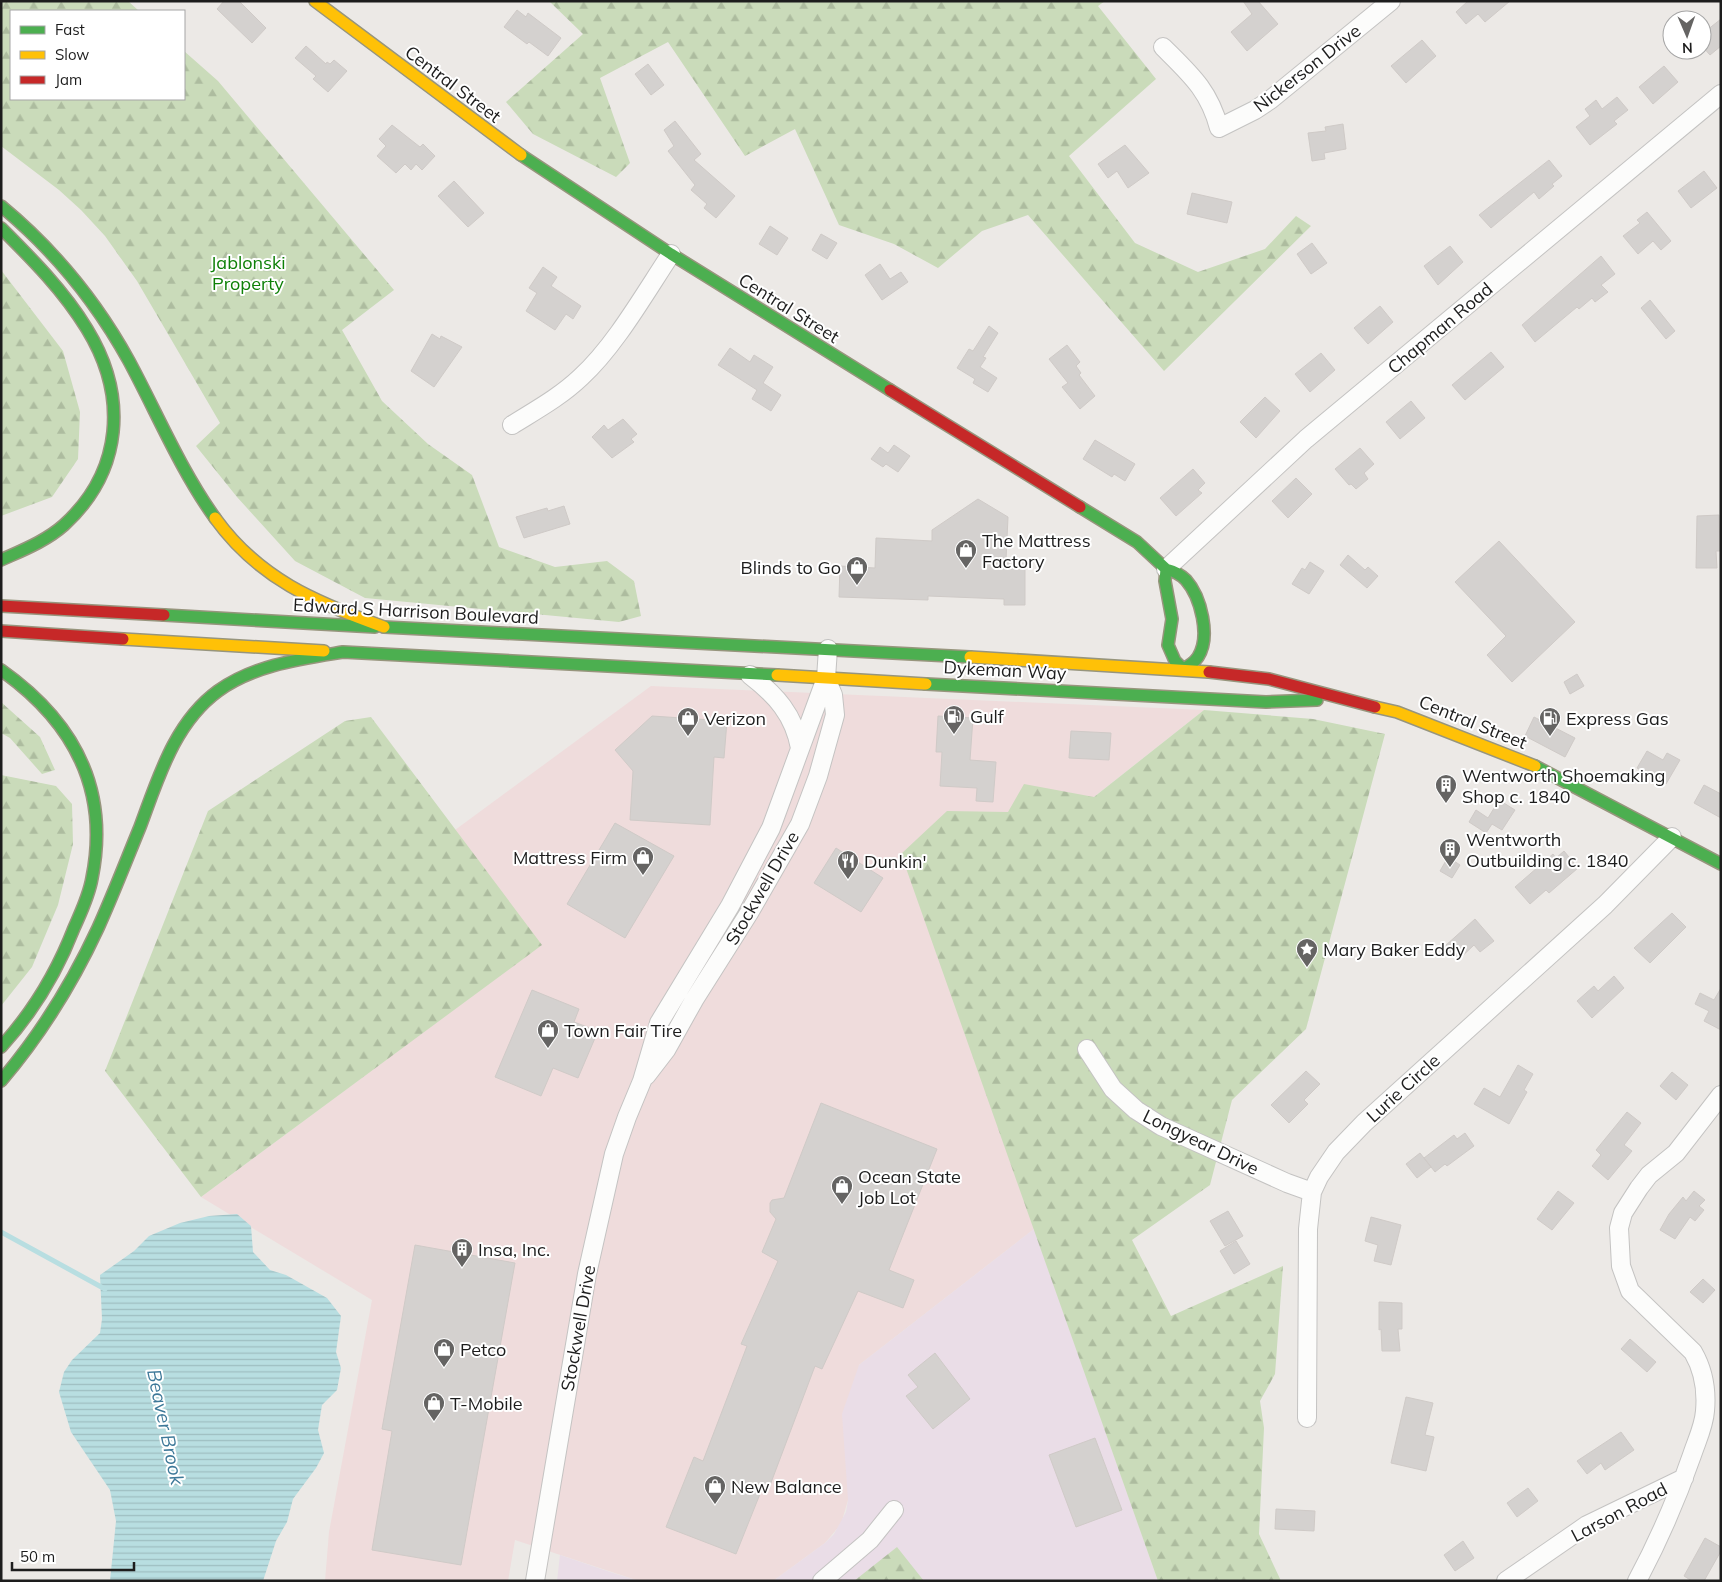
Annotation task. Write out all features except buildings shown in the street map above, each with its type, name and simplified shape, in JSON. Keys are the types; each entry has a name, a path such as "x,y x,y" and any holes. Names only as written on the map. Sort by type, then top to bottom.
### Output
{"main road":[{"name":"Central Street","path":"315,1 506,145 671,254 1117,528 1148,551 1166,568 1180,573 1195,596 1202,619 1203,641 1200,654 1182,682"},
{"path":"1,206 48,247 92,300 128,360 202,501 225,532 254,561 283,584 316,601 384,627"},
{"path":"1,228 56,285 85,326 100,353 110,378 115,420 110,458 96,488 84,507 68,523 34,547 1,560"},
{"path":"1166,568 1165,581 1172,619 1168,645 1182,682"},
{"name":"Edward S Harrison Boulevard","path":"1,606 828,649"},
{"path":"1,630 342,652 826,678"},
{"name":"Dykeman Way","path":"828,649 1182,682"},
{"path":"1,1081 36,1040 76,976 166,759 194,712 220,689 259,668 342,652"},
{"path":"1,670 32,692 52,713 67,733 85,766 92,789 96,820 92,877 66,948 38,1002 1,1047"},
{"name":"Dykeman Way","path":"826,678 1182,682"},
{"name":"Central Street","path":"1182,682 1269,678 1339,699 1398,712 1527,762 1721,864"},
{"name":"Central Street","path":"1182,682 1266,702 1339,699"}],"street":[{"name":"Nickerson Drive","path":"1163,47 1196,79 1207,95 1219,128 1255,110 1270,100 1391,1"},
{"name":"Chapman Road","path":"1166,568 1306,439 1721,94"},
{"path":"512,425 560,395 582,376 604,350 671,254"},
{"name":"Stockwell Drive","path":"535,1581 596,1228 614,1154 642,1081 659,1023 730,906 760,851 784,796 826,678 828,649"},
{"path":"750,675 786,709 796,730 800,748"},
{"name":"Stockwell Drive","path":"642,1081 666,1050 694,1000 750,913 800,824 818,776 835,715 833,695 826,678"},
{"name":"Lurie Circle","path":"1307,1418 1308,1229 1312,1192 1319,1177 1336,1152 1364,1123 1605,905 1672,837"},
{"name":"Longyear Drive","path":"1087,1049 1113,1089 1136,1110 1161,1126 1287,1183 1312,1192"},
{"name":"Larson Road","path":"1637,1581 1653,1551 1684,1478 1705,1412 1704,1377 1693,1352 1630,1291 1619,1259 1619,1228 1623,1213 1638,1188 1649,1175 1676,1152 1721,1095"},
{"name":"Larson Road","path":"1506,1581 1586,1525 1684,1478"},
{"path":"822,1581 870,1540 894,1510"}],"shaded area":[{"path":"651,686 1204,710 928,928 1034,1229 859,1365 848,1500 841,1524 825,1543 773,1581 639,1581 515,1540 508,1581 325,1581 329,1532 372,1300 201,1197 541,945 455,830"},
{"path":"1034,1229 1158,1581 773,1581 825,1543 834,1534 846,1512 848,1500 842,1414 859,1365"},
{"path":"560,1555 613,1573 639,1581 557,1581"}],"green space":[{"name":"Jablonski Property","path":"1,1 128,1 138,10 10,10 10,100 185,100 185,52 218,81 394,290 342,330 382,401 428,444 472,475 499,547 555,567 607,561 634,581 641,616 619,622 365,598 295,561 237,497 196,446 220,423 137,281 105,236 81,210 59,190 1,146"},
{"path":"549,1 1105,1 1098,6 1156,79 1069,156 1135,243 1198,272 1265,249 1296,216 1311,226 1164,371 1028,215 982,231 938,268 894,244 839,225 795,129 745,156 668,42 600,78 630,163 616,177 533,134 506,102 583,34"},
{"path":"1,270 63,351 80,412 78,459 52,497 1,516"},
{"path":"1,702 40,737 55,770 42,774 10,738 1,733"},
{"path":"1204,710 1313,719 1385,734 1306,1029 1232,1100 1210,1185 1132,1240 1171,1316 1283,1266 1275,1374 1260,1401 1264,1428 1259,1534 1281,1581 1158,1581 901,854 947,811 1008,812 1024,784 1094,797"},
{"path":"371,717 542,945 201,1197 105,1071 208,811 345,721"},
{"path":"1,775 56,786 72,804 73,844 58,905 32,967 1,1006"},
{"path":"897,1547 924,1581 854,1581"}],"water":[{"path":"237,1214 251,1226 253,1252 270,1270 286,1275 327,1298 341,1316 336,1352 341,1368 337,1390 322,1405 318,1430 324,1453 316,1468 293,1499 287,1522 276,1541 263,1581 110,1581 116,1521 110,1490 71,1432 59,1392 64,1372 72,1360 100,1333 102,1319 100,1275 134,1251 149,1236 180,1223 209,1216"}],"waterway":[{"name":"Beaver Brook","path":"1,1232 105,1289"}],"traffic: fast":[{"path":"521,155 671,254 890,390"},
{"path":"1,206 56,258 88,297 129,361 169,441 215,518"},
{"path":"1,228 58,289 87,329 100,354 109,380 113,406 113,432 108,457 98,481 84,504 64,525 50,536 1,560"},
{"path":"1080,507 1137,542 1166,569 1165,581 1172,619 1168,645 1175,661 1183,669"},
{"path":"1166,569 1177,573 1191,587 1200,607 1204,628 1202,649 1198,657 1183,669"},
{"path":"164,615 375,627"},
{"path":"384,627 970,657"},
{"path":"343,652 777,675"},
{"path":"1,1081 42,1027 78,969 109,903 169,753 190,719 218,691 247,675 278,664 343,652"},
{"path":"1,670 26,690 48,712 66,735 80,760 90,787 96,815 96,846 92,878 82,910 52,976 24,1020 1,1047"},
{"path":"926,684 1266,702 1317,700"},
{"path":"1535,766 1721,864"}],"traffic: slow":[{"path":"315,1 521,155"},
{"path":"215,518 250,557 290,586 312,598 384,627"},
{"path":"123,639 324,651"},
{"path":"970,657 1209,672"},
{"path":"777,675 926,684"},
{"path":"1375,707 1397,712 1535,766"}],"traffic: jam":[{"path":"890,390 1080,507"},
{"path":"1,606 164,615"},
{"path":"1,631 123,639"},
{"path":"1209,672 1269,679 1375,707"}],"place":[{"name":"The Mattress Factory","path":"966,569"},
{"name":"Blinds to Go","path":"857,586"},
{"name":"Gulf","path":"954,735"},
{"name":"Verizon","path":"688,737"},
{"name":"Express Gas","path":"1550,737"},
{"name":"Wentworth Shoemaking Shop c. 1840","path":"1446,804"},
{"name":"Wentworth Outbuilding c. 1840","path":"1450,868"},
{"name":"Mattress Firm","path":"643,876"},
{"name":"Dunkin'","path":"848,880"},
{"name":"Mary Baker Eddy","path":"1307,968"},
{"name":"Town Fair Tire","path":"548,1049"},
{"name":"Ocean State Job Lot","path":"842,1205"},
{"name":"Insa, Inc.","path":"462,1268"},
{"name":"Petco","path":"444,1368"},
{"name":"T-Mobile","path":"434,1422"},
{"name":"New Balance","path":"715,1505"}]}
